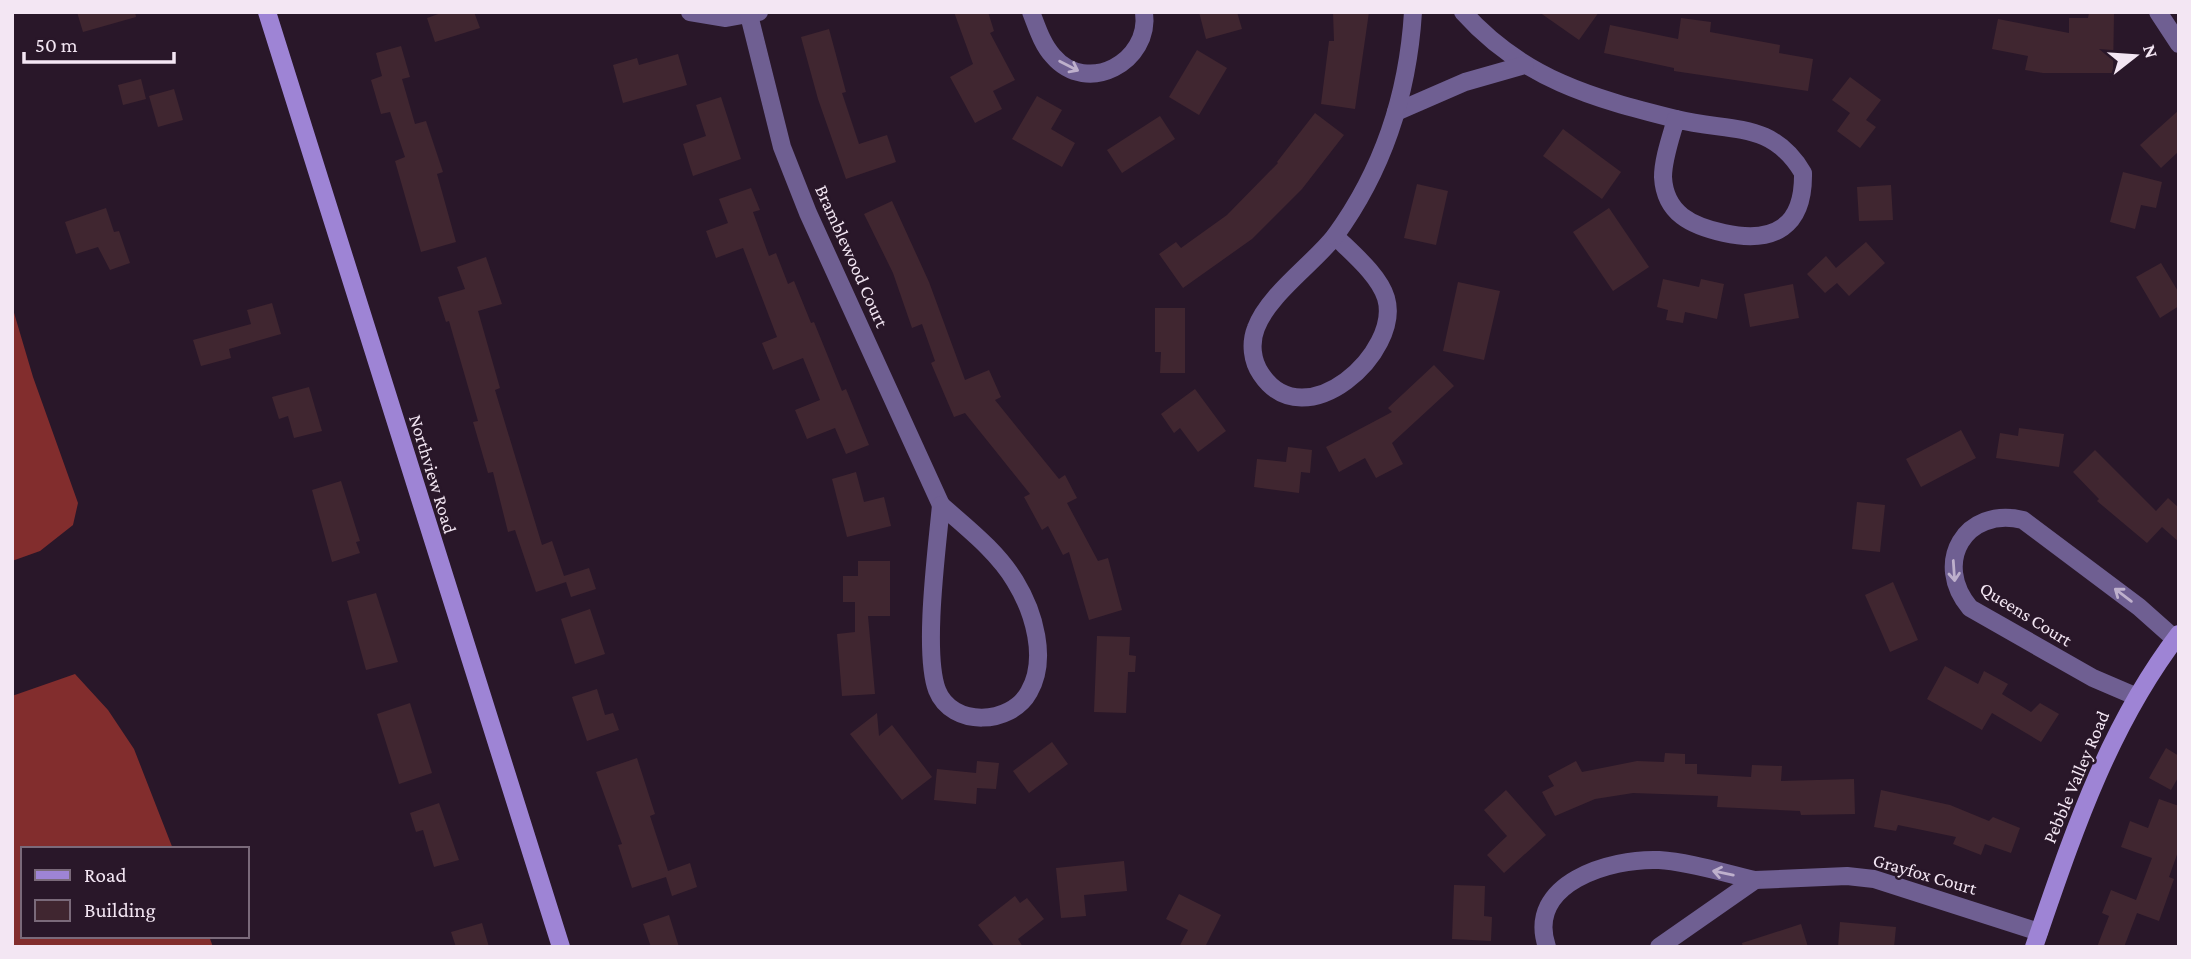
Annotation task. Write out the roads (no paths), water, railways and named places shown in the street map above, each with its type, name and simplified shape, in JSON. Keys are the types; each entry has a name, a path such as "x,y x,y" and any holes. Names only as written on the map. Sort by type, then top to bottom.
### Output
{"street":[{"name":"Northview Road","path":"267,12 561,947"},
{"path":"690,12 726,18 754,14"},
{"path":"1031,12 1052,56 1072,70 1094,74 1111,70 1135,52 1144,30 1144,12"},
{"path":"1335,236 1385,295 1389,313 1387,325 1379,344 1337,388 1313,398 1281,393 1259,372 1252,347 1254,332 1272,303 1335,236 1365,190 1396,112 1406,74 1413,12"},
{"path":"1463,12 1525,65 1566,88 1600,100 1676,119 1728,127 1780,142 1804,173 1801,203 1793,218 1777,233 1755,238 1697,227 1686,221 1670,203 1663,177 1676,119"},
{"path":"2158,12 2179,44"},
{"name":"Bramblewood Court","path":"754,14 779,135 808,213 941,505 993,553 1011,574 1026,602 1035,630 1038,657 1034,682 1024,700 1001,715 973,718 960,713 938,694 932,673 934,587 941,505"},
{"path":"1396,112 1465,82 1525,65"},
{"name":"Queens Court","path":"2135,696 2093,678 1970,608 1962,598 1953,573 1953,560 1963,536 1975,526 1992,519 2023,520 2177,636"},
{"name":"Pebble Valley Road","path":"2036,939 2084,805 2135,696 2177,636"},
{"name":"Grayfox Court","path":"1547,947 1543,925 1550,903 1567,884 1593,870 1625,861 1663,860 1755,880 1847,876 1874,879 2036,939"},
{"path":"1659,947 1755,880"}]}
